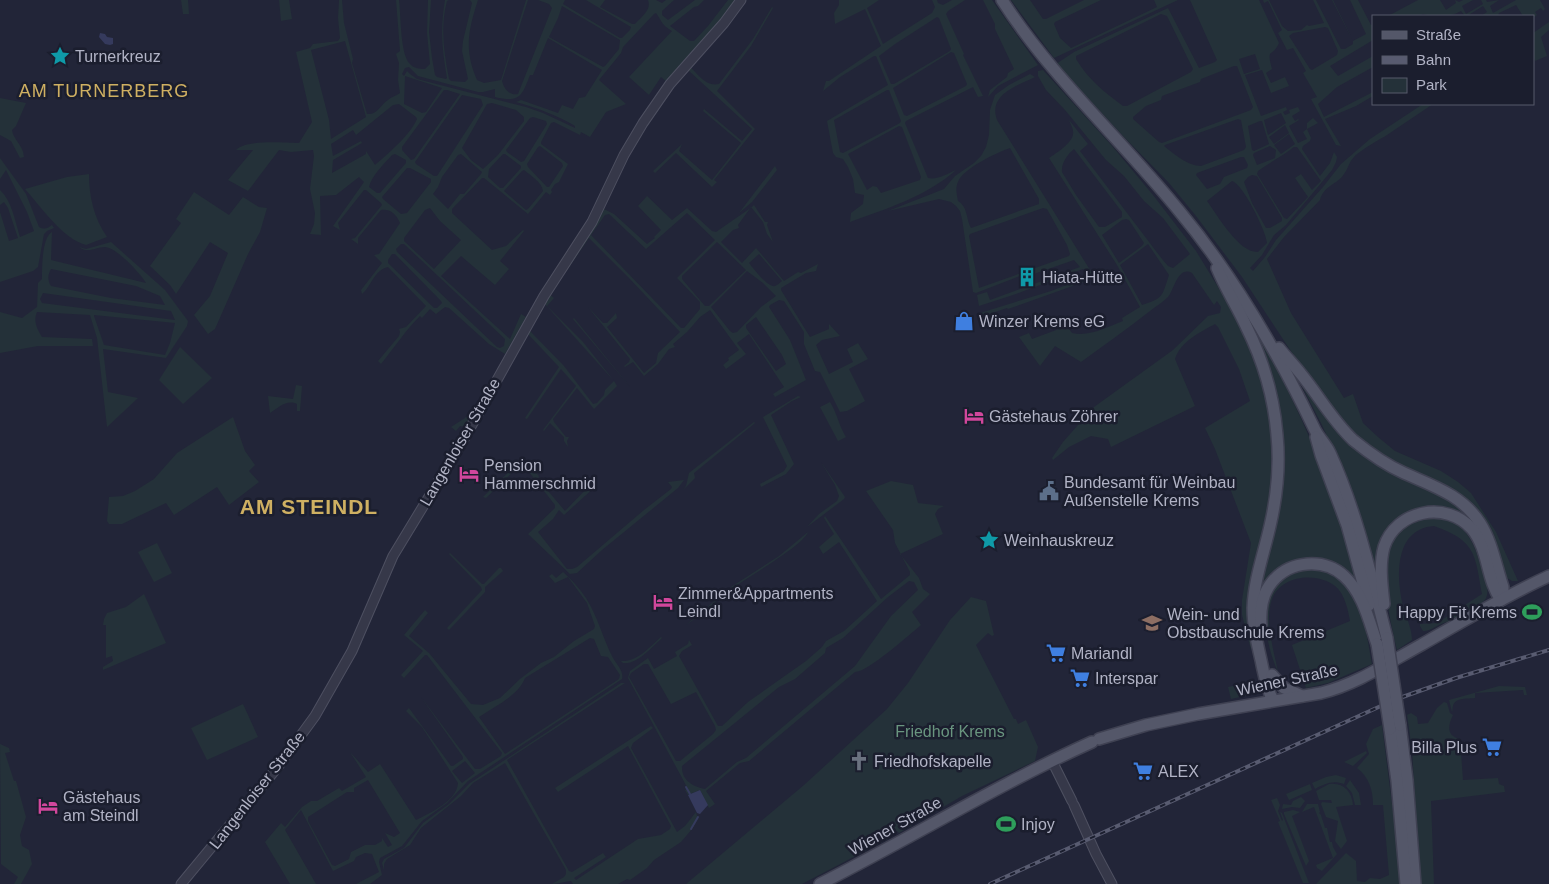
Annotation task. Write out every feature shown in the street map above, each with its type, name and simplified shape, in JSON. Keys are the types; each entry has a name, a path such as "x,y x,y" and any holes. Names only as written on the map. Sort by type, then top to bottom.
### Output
{"main road":[{"path":"1002,0 1056,73 1166,195 1211,252 1241,294 1264,332 1294,385 1315,430 1321,455 1338,500 1382,641"},
{"path":"1211,252 1224,286 1246,324 1260,358 1271,395 1275,417 1278,458 1275,503 1258,574 1253,608 1259,652 1267,688 1273,700"},
{"path":"1264,332 1302,375 1336,422 1354,440 1388,465 1450,494 1463,503 1472,513 1480,524 1492,551 1503,587 1501,600"},
{"path":"1415,884 1409,806 1382,641 1381,576 1382,555 1385,546 1394,530 1410,517 1422,513 1443,513 1462,520 1481,544 1494,588 1501,600"},
{"path":"1273,700 1274,686 1262,630 1261,609 1272,582 1279,575 1298,565 1317,564 1335,569 1344,575 1356,589 1382,641"},
{"name":"Wiener Straße","path":"820,884 900,843 964,806 1095,741 1164,721 1336,689 1362,677 1501,600 1549,576"},
{"path":"1272,675 1284,688 1302,696"},
{"path":"1395,727 1406,884"}],"street":[{"name":"Langenloiser Straße","path":"181,884 277,768 315,716 352,651 393,556 464,439 553,282 592,222 630,143 662,95 724,23 741,0"},
{"path":"1052,761 1112,884"}],"green space":[{"path":"181,0 188,0 189,14 183,14"},
{"path":"279,0 289,0 292,19 281,21"},
{"path":"339,0 342,0 344,23 353,59 352,63 367,114 371,114 389,99 400,93 398,80 399,63 396,54 400,51 396,0 399,0 404,52 410,64 425,69 430,64 427,33 428,0 431,0 429,32 435,75 446,79 442,30 445,0 449,0 447,1 445,11 443,30 449,79 451,81 465,82 468,79 462,51 463,41 472,3 470,0 478,0 470,31 469,50 477,80 484,83 501,80 526,0 528,0 502,81 508,91 512,94 518,94 552,8 549,4 538,0 565,0 563,4 622,38 631,27 586,0 605,0 600,7 635,24 647,10 648,0 656,0 662,3 666,0 674,0 662,11 662,15 668,20 695,0 704,0 670,26 690,41 694,41 728,0 737,0 731,11 667,82 661,77 649,95 629,77 672,31 664,25 656,13 654,14 623,47 621,53 599,80 626,104 606,112 590,137 581,132 580,135 554,122 551,123 541,144 568,164 559,182 551,190 550,195 546,192 528,214 484,178 452,209 452,213 492,250 506,246 524,231 500,261 509,269 495,285 461,256 441,276 510,339 521,314 526,317 505,354 489,344 449,308 445,307 436,314 430,309 422,318 420,316 381,364 378,361 399,336 399,329 406,327 426,306 388,267 376,275 362,294 361,290 382,263 374,255 379,254 400,223 397,217 390,211 381,210 358,238 358,244 351,239 355,238 382,205 364,190 338,223 340,230 333,226 364,182 359,177 336,195 320,196 321,235 310,234 314,224 315,213 310,189 313,150 291,152 279,150 248,191 228,180 253,150 236,150 241,147 266,142 299,143 312,122 296,52 310,48 313,44 338,41 340,38","holes":["562,6 620,40 619,49 603,67 549,37","548,38 602,70 585,97 579,98 573,109 562,105 558,113 521,100 516,102 554,115 575,126 575,128 526,107 417,79 407,71 404,76 402,74 405,68 409,67 418,76 478,92 495,89 495,97 503,99 519,96 530,75 533,75","345,41 366,117 331,139 329,120 311,50","405,76 442,88 426,112 422,113 404,104","444,90 460,94 414,159 411,160 402,150 402,147","462,95 481,99 483,105 437,176 434,176 415,162","492,103 516,110 524,117 524,121 498,155 483,169 471,160 462,148 487,104","399,104 417,119 405,137 375,165 366,151 366,154 332,173 333,160 362,143 361,141 333,156 331,144 353,130 356,135 393,105","533,117 546,121 547,124 524,161 521,162 506,150 530,118","540,146 562,163 563,166 549,187 527,164","395,154 406,160 406,163 380,193 369,187 375,174 392,155","461,154 482,172 464,194 460,194 448,209 433,194 442,177 458,155","505,154 521,166 521,168 503,188 500,188 488,177 489,169","407,168 410,168 431,179 431,182 407,213 401,214 382,197","524,170 538,182 543,191 526,210 504,191","430,208 440,221 461,240 434,269 404,241 404,238 425,210","401,244 404,244 505,339 504,346 500,348 397,252 396,249","392,254 395,254 441,301 442,303 437,308 434,308 388,263"]},
{"path":"839,0 879,0 867,8 883,44 932,13 935,7 932,0 937,0 938,3 943,5 952,0 965,0 946,14 983,96 978,97 973,87 905,123 928,178 946,175 956,170 945,179 919,194 892,207 850,222 851,213 863,204 864,195 855,193 853,179 848,167 843,159 836,157 833,153 827,121 888,85 876,56 874,56 840,77 823,91 826,81 829,81 881,46 865,9 835,24 834,13 839,5","holes":["937,17 951,49 894,84 891,84 879,56","951,52 954,53 967,84 907,116 904,115 893,88","889,90 901,121 843,153 840,152 834,120","899,126 902,127 921,177 920,180 881,193 877,187 873,186 867,190 848,154"]},
{"path":"983,0 992,0 1038,65 998,86 988,97 990,90 1014,69"},
{"path":"1011,0 1030,0 1043,19 1046,19 1084,0 1101,0 1055,22 1054,24 1060,38 1071,48 1157,7 1154,0 1178,0 1054,58"},
{"path":"1190,0 1259,0 1279,43 1270,55 1272,69 1266,73 1271,83 1285,77 1289,86 1271,93 1262,70 1245,75 1261,116 1286,107 1287,110 1283,112 1285,115 1290,113 1289,110 1298,107 1300,111 1292,116 1295,121 1299,120 1289,126 1298,143 1307,139 1303,132 1307,129 1311,138 1302,149 1320,176 1330,163 1334,152 1337,157 1332,170 1286,225 1274,235 1262,255 1250,268 1253,271 1276,240 1341,164 1370,139 1421,105 1432,105 1356,155 1341,178 1324,191 1320,200 1284,237 1267,259 1291,313 1344,398 1353,394 1363,423 1395,451 1441,471 1471,493 1496,532 1518,581 1512,581 1504,576 1484,522 1406,470 1372,450 1343,425 1304,371 1242,277 1196,216 1169,183 1056,64 1074,52 1168,8 1199,68 1217,60","holes":["1161,14 1167,16 1193,69 1191,72 1127,106 1123,106 1097,85 1086,73 1076,59 1076,56","1255,54 1260,69 1244,74 1239,59","1237,66 1253,107 1251,110 1162,143 1133,119 1146,106 1161,100 1162,96 1200,82 1201,79","1281,113 1286,123 1268,135 1264,120","1238,119 1241,120 1246,147 1244,150 1201,166 1186,162 1164,146","1262,121 1269,144 1254,151 1252,150 1248,126","1285,125 1289,133 1274,144 1269,137","1289,134 1295,144 1281,154 1274,145","1270,146 1276,150 1275,158 1257,165 1253,155","1294,147 1297,147 1321,181 1312,190 1301,174 1295,178 1308,197 1287,219 1284,218 1257,174 1258,171","1241,157 1244,157 1248,165 1247,168 1224,177 1220,184 1207,189 1196,175","1252,175 1257,176 1282,221 1270,228 1266,228 1252,203 1244,182","1232,181 1237,184 1248,199 1263,229 1267,243 1258,252 1244,247 1230,233 1207,201"]},
{"path":"1263,0 1269,0 1282,26 1288,31 1301,30 1307,25 1324,23 1313,0 1316,0 1341,49 1345,49 1353,44 1353,41 1366,34 1350,0 1358,0 1372,25 1372,41 1330,66 1338,76 1372,57 1372,68 1337,87 1318,104 1324,117 1372,93 1372,97 1356,106 1325,119 1341,146 1336,145 1311,99 1317,97 1303,73 1306,71 1293,48 1287,50 1278,33 1282,30 1268,1 1264,3","holes":["1325,27 1328,28 1338,51 1337,55 1312,70 1289,36 1293,33"]},
{"path":"1332,0 1333,0 1353,41"},
{"path":"1418,0 1440,0 1446,10 1456,3 1455,0 1459,2 1473,0 1462,6 1466,14 1483,4 1481,0 1486,0 1487,2 1499,0 1490,6 1493,13 1516,0 1540,0 1545,9 1543,11 1541,8 1535,12 1537,15 1534,17 1534,15 1522,15 1516,5 1498,15 1482,15 1487,12 1483,6 1469,15 1464,15 1461,11 1452,15 1390,15"},
{"path":"772,7 751,46 717,91 755,129 714,180 717,182 712,187 676,153 655,173 653,171 682,144 679,151 712,180 741,143 703,111 704,109 742,141 752,129 688,70 690,67 710,84 719,84 753,39"},
{"path":"1549,22 1549,30 1541,37 1547,56 1535,61 1534,58 1534,32"},
{"path":"1043,70 1113,147 1196,251 1242,326 1268,396 1275,458 1251,650 1242,615 1242,600 1251,543 1205,428 1250,401 1239,369 1215,324 1186,342 1175,359 1195,406 1111,447 1108,439 1091,436 1069,447 1053,460 1052,458 1063,442 1094,407 1173,350 1208,316 1220,313 1221,307 1217,301 1214,305 1192,273 1183,272 1166,299 1081,362 1055,346 1040,366 1019,337 1029,333 1032,339 1067,326 1072,333 1092,333 1123,321 1122,318 1140,307 1117,265 1049,158 1071,139 1073,130 1069,120 1088,144 1080,151 1168,266 1173,268 1190,254 1163,218 1144,201 1124,176 1106,160 1046,90 1038,76 1038,71","holes":["1074,149 1122,212 1122,217 1105,227 1099,227 1062,172 1065,159","1122,220 1129,220 1144,243 1119,263 1102,235","1148,244 1169,275 1161,295 1155,300 1142,305 1120,265"]},
{"path":"1030,74 1035,77 1000,97 995,111 997,120 1095,278 989,314 990,317 981,320 980,313 1051,291 1089,276 1083,269 979,306 977,295 987,292 990,300 1080,267 1074,260 1031,275 1030,272 976,293 973,292 962,219 960,211 956,206 951,202 939,199 888,211 944,189 955,176 981,156 989,135 990,110 995,95","holes":["1010,148 1039,199 1039,204 971,228 964,206 958,201 957,184 961,177 973,167 989,157","1043,208 1047,209 1067,245 1069,256 979,288 970,234"]},
{"path":"0,98 26,103 16,126 12,130 24,157 20,158 11,141 0,135"},
{"path":"1313,118 1318,123 1307,129 1307,123"},
{"path":"0,158 26,194 39,227 46,228 52,225 54,228 44,234 38,267 33,271 0,282 0,212 9,241 18,238 8,208 4,202 0,205 0,190 10,205 20,237 34,231 27,212 6,170 0,179"},
{"path":"775,166 777,170 752,202 739,213"},
{"path":"89,174 93,207 107,237 86,245 77,242 61,229 25,189 67,177"},
{"path":"194,192 229,215 243,197 259,207 267,208 260,232 248,254 215,329 208,334 194,315 210,296 228,253 210,242 176,294 170,285 150,266 181,223 176,219"},
{"path":"647,196 672,220 687,208 712,231 716,232 750,208 738,225 739,228 733,230 721,242 742,263 756,248 784,281 798,272 801,273 818,264 816,271 806,273 781,288 781,290 810,337 829,329 829,324 840,336 822,340 816,345 829,374 853,362 847,349 858,343 868,359 849,369 865,401 847,411 840,412 820,372 815,371 804,344 804,332 784,301 779,300 769,307 790,340 806,380 775,397 773,394 784,387 749,334 737,343 746,354 726,369 723,365 729,360 728,358 739,350 710,310 700,317 673,344 675,347 669,349 658,364 644,376 633,362 625,367 630,359 588,307 603,323 607,323 616,313 617,318 607,327 644,373 656,363 658,353 680,332 589,238 561,279 560,277 604,209 614,214 647,244 655,238 661,230 638,206","holes":["687,213 715,240 677,278 700,302 700,309 684,328 681,328 591,235 605,215 609,214 646,249","717,242 746,270 709,306 705,306 682,279 682,276","759,254 782,281 772,286 749,263","747,271 776,296 761,307 737,332 733,333 711,307","756,317 786,364 776,371 746,328 746,325"]},
{"path":"754,205 765,222 768,222 767,225 773,242 767,234 763,222 751,207"},
{"path":"52,232 51,260 146,283 128,262 110,248 101,247 86,250 79,247 86,249 111,242 165,290 188,321 187,326 166,358 103,349 108,392 138,398 107,427 97,338 90,315 37,312 36,322 42,337 92,339 93,346 38,346 0,353 0,312 22,318 37,307 38,283 42,279 44,246","holes":["51,269 136,286 160,296 165,305 111,298 51,286 48,277","43,293 171,311 175,320 42,303 40,299","94,315 175,323 165,355 104,345"]},
{"path":"549,294 554,298 547,306 583,342 614,381 544,303"},
{"path":"574,318 631,388 573,319"},
{"path":"1253,329 1256,329 1277,369 1315,450 1335,504 1361,588 1354,580 1297,561 1256,608 1281,458"},
{"path":"530,331 564,366 593,404 597,403 604,395 605,390 614,381 617,386 594,409 577,388 553,419 566,437 569,437 567,441 568,447 564,437 550,423 543,430 576,386 561,369 527,419 525,418 559,367 528,334"},
{"path":"180,347 212,378 183,404 159,380"},
{"path":"1297,377 1338,429 1434,489 1470,514 1488,553 1454,511 1391,527 1378,585 1338,461"},
{"path":"296,385 302,386 300,411 297,411 297,404 290,402 283,404 270,413 268,396 293,399"},
{"path":"798,396 801,397 771,415 794,464 786,474 761,487 760,484 784,471 787,466 763,417"},
{"path":"830,402 846,437 838,441 820,407"},
{"path":"475,406 477,409 466,427 460,426 456,431 451,427 465,418"},
{"path":"233,417 245,451 255,465 249,471 259,482 229,505 217,487 174,515 166,503 122,524 109,524 107,521 109,497 123,496 154,479 177,453"},
{"path":"754,422 694,473 695,478 683,490 689,473"},
{"path":"522,459 539,476 538,479 565,511 593,482 596,486 564,515 559,510 553,519 538,532 567,569 577,567 671,489 672,487 668,482 684,480 678,488 577,573 570,574 528,534 555,508 555,505 522,463 486,498 483,497"},
{"path":"821,462 845,497 807,527 819,514 837,501 839,496 835,485"},
{"path":"891,481 913,485 918,503 944,506 938,509 935,514 943,534 901,554 895,543 893,530 866,491"},
{"path":"825,516 881,599 910,575 902,557 919,578 923,589 930,594 912,612 921,625 878,660 855,672 749,761 740,763 706,791 715,804 709,808 700,790 688,795 685,790 688,789 628,678 630,671 648,658 654,669 677,656 675,652 688,644 689,640 692,645 682,651 679,656 718,726 722,726 748,702 806,661 826,641 844,631 877,601 839,542 823,554 819,547 834,534 824,518","holes":["909,581 914,582 918,590 891,616 855,666 746,758 737,762 705,789 692,785 686,779 683,775 682,766 779,687 795,679 825,653 826,648 843,638 888,597","644,664 648,664 671,704 696,692 715,726 716,730 713,734 680,761 676,761 629,677 631,673"]},
{"path":"1422,517 1451,521 1465,531 1478,556 1488,592 1483,602 1467,613 1423,631 1420,624 1437,623 1482,594 1475,559 1466,544 1458,537 1434,526 1421,529 1411,536 1404,546 1401,558 1399,571 1401,597 1412,640 1397,650 1388,607 1385,574 1386,558 1390,544 1398,530"},
{"path":"808,532 795,546 737,585 686,625 731,587 779,556"},
{"path":"157,543 172,573 154,582 138,552"},
{"path":"450,553 482,584 499,568 503,571 485,587 485,592 449,630 447,628 482,590"},
{"path":"1308,568 1334,574 1351,591 1357,602 1365,627 1372,664 1328,683 1306,688 1292,645 1350,621 1346,602 1335,586 1319,579 1310,578 1300,578 1283,585 1272,599 1269,617 1270,636 1278,672 1269,647 1266,619 1267,606 1271,594 1278,583 1291,573"},
{"path":"563,572 568,577 555,583 549,576 552,574 556,578"},
{"path":"568,577 586,598 594,613 609,651 621,671 622,679 468,781 447,803 422,821 402,846 380,858 382,875 370,884 356,884 379,872 372,854 365,853 356,857 354,861 333,871 301,810 285,830 316,884 290,884 265,842 281,823 285,827 302,807 311,801 317,801 339,788 342,791 366,777 350,752 368,772 380,764 416,820 442,806 453,795 458,783 422,727 406,711 409,708 451,766 463,759 463,757 421,697 475,769 480,769 501,756 502,753 427,655 404,678 401,675 423,651 404,635 425,610 428,613 409,636 429,653 471,704 483,705 500,698 541,663 554,657 574,641 594,629 595,626 587,603","holes":["590,638 594,639 601,656 608,657 620,675 619,679 505,754 479,717 512,695 525,678","465,761 475,773 462,783 452,771","368,780 400,833 394,837 385,833 392,845 388,847 382,838 382,841 375,845 365,845 351,852 349,859 335,866 332,865 308,821 308,817 347,792 354,792 354,788"]},
{"path":"144,594 166,643 103,670 103,667 113,661 112,656 106,658 106,625 103,625 107,613 126,607"},
{"name":"Friedhof Krems","path":"971,597 986,601 994,635 992,636 988,633 976,645 1014,719 1016,719 1018,724 1026,720 1038,747 1035,761 962,796 899,833 897,831 888,839 802,884 686,884 804,785 887,709 908,683 950,620"},
{"path":"661,637 649,650 634,661 623,663 616,657 621,661 632,659 643,653"},
{"path":"621,683 625,683 507,760 569,871 572,872 603,853 606,857 574,878 576,880 638,839 661,835 670,829 671,826 628,746 558,792 555,788 651,726 653,728 633,743 631,748 677,832 685,826 696,812 699,817 681,842 654,860 647,868 630,880 627,879 618,884 573,884 571,881 552,884 564,877 566,870 505,763 473,783 461,796 421,828 410,845 387,859 384,864 384,870 382,863 384,859 404,848 423,823 449,804 470,783"},
{"path":"1247,683 1249,695 1231,699 1228,687"},
{"path":"1499,686 1525,687 1527,695 1524,695 1523,690 1475,693 1475,698 1456,701 1452,712 1449,700"},
{"path":"1444,702 1447,703 1450,713 1453,715 1449,726 1450,733 1455,738 1460,739 1463,780 1498,778 1499,784 1504,786 1505,792 1431,801 1434,884 1420,884 1412,750 1407,715 1411,713 1417,717 1418,724 1428,723 1437,708"},
{"path":"243,704 258,737 207,760 191,728"},
{"path":"1382,725 1400,884 1316,884 1346,853 1356,861 1357,881 1365,882 1370,878 1380,879 1389,875 1383,805 1373,805 1370,784 1365,775 1357,768 1369,754 1366,744 1373,729"},
{"path":"0,744 9,748 10,752 5,753 14,781 16,781 26,817 20,835 22,846 29,850 32,864 21,884 14,884 18,877 1,864"},
{"path":"1366,751 1367,753 1353,766 1344,762"},
{"path":"1336,775 1346,778 1344,784 1325,784 1315,789 1312,783 1326,777"},
{"path":"1350,780 1359,793 1361,805 1355,805 1352,793 1346,786"},
{"path":"1310,784 1312,790 1289,800 1286,794"},
{"path":"1329,784 1339,784 1346,788 1351,796 1353,805 1336,807 1347,841 1341,849 1335,841 1338,821 1326,817 1321,804 1322,802 1332,803 1331,800 1319,800 1316,791"},
{"path":"1301,797 1305,801 1300,808 1282,809 1283,804 1291,805 1293,801"},
{"path":"1277,798 1280,805 1278,811 1282,821 1280,812 1282,813 1309,883 1303,883 1278,822 1280,821 1271,800"},
{"path":"1307,804 1318,804 1319,813 1325,828 1327,828 1330,842 1332,842 1337,854 1322,871 1316,865 1333,858 1314,807 1302,812"},
{"path":"1293,810 1300,812 1292,816 1309,861 1306,866 1284,814 1284,812"}],"water":[{"path":"100,33 113,38 113,44 105,44 99,37"},
{"path":"700,790 708,805 700,814 697,813 688,795"}],"waterway":[{"path":"686,787 690,794"},
{"path":"691,829 698,817"}],"railway":[{"path":"990,884 1394,700 1456,678 1549,650"}],"place":[{"name":"Turnerkreuz","path":"60,56"},
{"name":"Hiata-Hütte","path":"1027,277"},
{"name":"Winzer Krems eG","path":"964,321"},
{"name":"Gästehaus Zöhrer","path":"974,416"},
{"name":"Pension Hammerschmid","path":"469,474"},
{"name":"Bundesamt für Weinbau Außenstelle Krems","path":"1049,491"},
{"name":"Weinhauskreuz","path":"989,540"},
{"name":"Zimmer&Appartments Leindl","path":"663,602"},
{"name":"Happy Fit Krems","path":"1532,612"},
{"name":"Wein- und Obstbauschule Krems","path":"1152,623"},
{"name":"Mariandl","path":"1056,653"},
{"name":"Interspar","path":"1080,678"},
{"name":"Billa Plus","path":"1492,747"},
{"name":"Friedhofskapelle","path":"859,761"},
{"name":"ALEX","path":"1143,771"},
{"name":"Gästehaus am Steindl","path":"48,806"},
{"name":"Injoy","path":"1006,824"}],"district":[{"name":"AM TURNERBERG","path":"104,91"},
{"name":"AM STEINDL","path":"309,506"}]}
